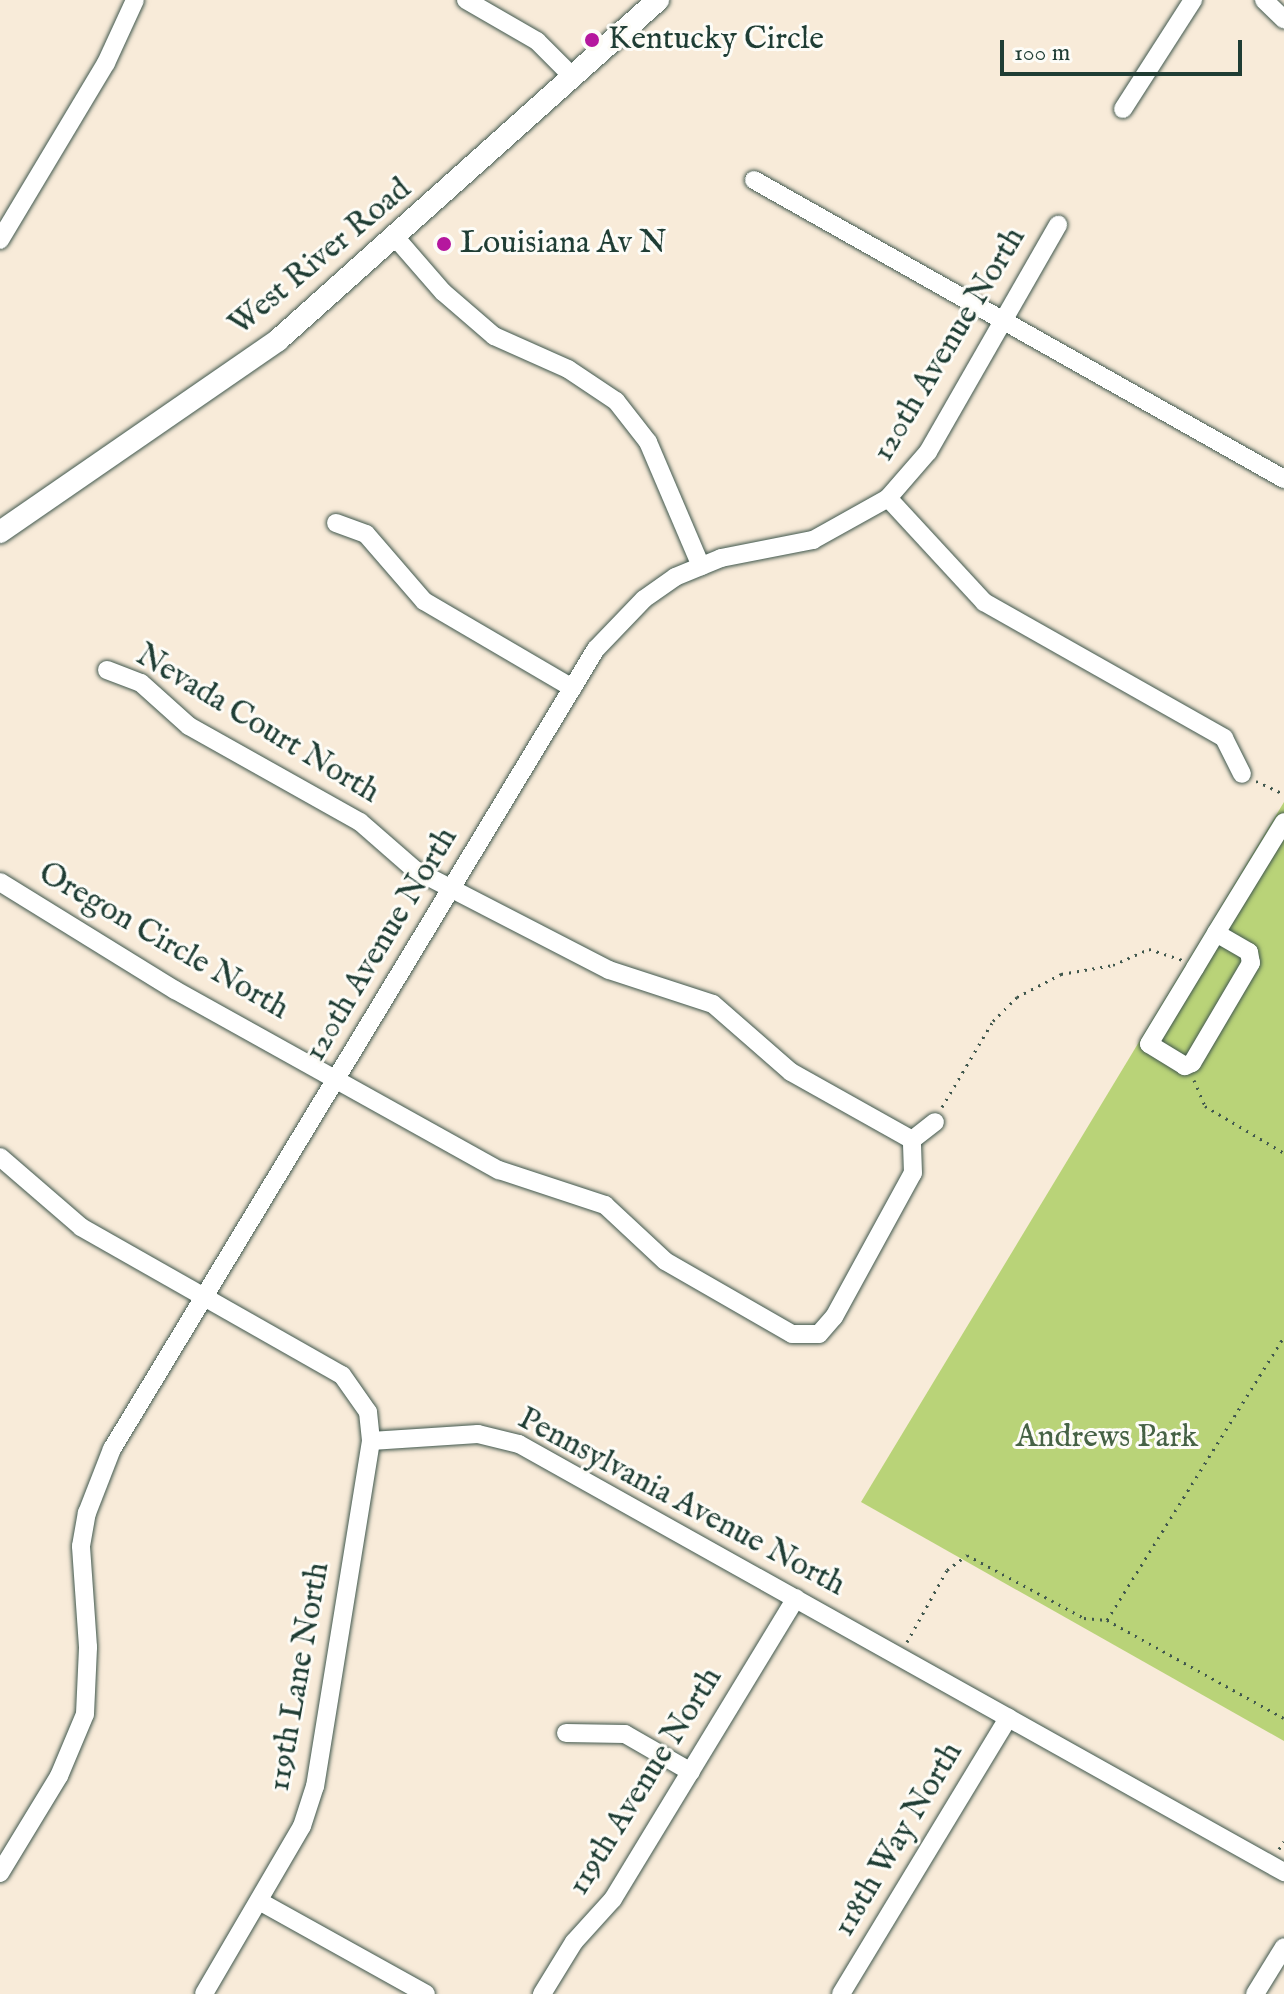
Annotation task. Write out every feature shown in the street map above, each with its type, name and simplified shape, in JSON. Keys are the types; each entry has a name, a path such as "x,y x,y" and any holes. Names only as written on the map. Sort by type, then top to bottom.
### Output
{"main road":[{"name":"West River Road","path":"0,532 215,387 396,238 658,0"}],"street":[{"path":"0,240 106,63 135,0"},
{"path":"466,0 537,41 573,77"},
{"path":"1123,109 1193,0"},
{"path":"1264,0 1284,19"},
{"path":"754,180 1284,479"},
{"name":"120th Avenue North","path":"3,1863 64,1767 85,1714 88,1647 81,1546 97,1482 572,688 617,624 644,599 701,566 813,540 888,498 928,452 1058,225"},
{"path":"396,238 443,292 494,336 568,369 616,401 648,442 701,566"},
{"path":"888,498 984,602 1224,738 1242,774"},
{"path":"336,523 366,534 424,601 572,688"},
{"name":"Nevada Court North","path":"107,670 141,683 189,726 360,822 400,859 450,890 609,970 713,1004 791,1072 912,1140"},
{"path":"1216,933 1249,952 1251,963 1188,1065 1149,1044 1216,933 1284,822"},
{"name":"Oregon Circle North","path":"0,882 175,990 499,1170 605,1205 665,1261 792,1334 809,1337 834,1317 913,1173 912,1140"},
{"path":"912,1140 935,1122"},
{"path":"0,1157 81,1227 342,1375 361,1396 371,1441"},
{"name":"Pennsylvania Avenue North","path":"371,1441 478,1434 505,1438 1284,1872"},
{"name":"119th Lane North","path":"204,1994 302,1826 315,1786 371,1441"},
{"name":"119th Avenue North","path":"542,1994 574,1942 613,1899 796,1598"},
{"name":"118th Way North","path":"841,1994 1008,1718"},
{"path":"566,1733 625,1734 691,1772"},
{"path":"259,1901 426,1994"},
{"path":"1255,1994 1284,1947"}],"path":[{"path":"1242,774 1284,794"},
{"path":"935,1122 993,1021 1043,982 1079,969 1113,965 1149,949 1195,968"},
{"path":"1188,1065 1205,1106 1284,1153"},
{"path":"1107,1620 1284,1337"},
{"path":"899,1656 947,1570 967,1555 1084,1618 1107,1620 1284,1718"}],"green space":[{"name":"Andrews Park","path":"1284,802 1284,1741 861,1502"}],"place":[{"name":"Kentucky Circle","path":"592,40"},
{"name":"Louisiana Av N","path":"444,244"}]}
